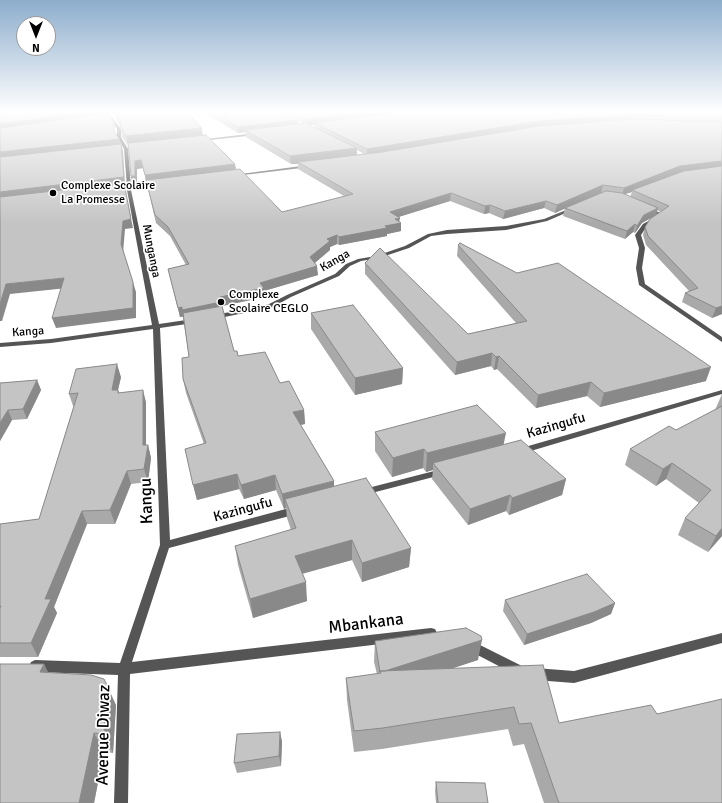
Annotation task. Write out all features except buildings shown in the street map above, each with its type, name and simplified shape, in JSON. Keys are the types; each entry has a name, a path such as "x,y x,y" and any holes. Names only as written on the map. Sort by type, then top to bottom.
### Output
{"street":[{"path":"118,150 122,149"},
{"name":"Munganga","path":"126,149 129,188 156,327"},
{"path":"233,176 312,166"},
{"path":"114,190 164,184"},
{"name":"Kanga","path":"206,319 271,306 289,296 337,275 348,265 360,260 407,247 430,235 447,232 506,228 544,220 577,207"},
{"path":"642,207 663,215 645,225 638,235 642,248 639,268 642,285 722,340"},
{"name":"Kanga","path":"0,345 51,341 198,320"},
{"name":"Kangu","path":"124,668 165,545 156,327"},
{"name":"Kazingufu","path":"513,453 722,392"},
{"path":"354,495 453,469"},
{"name":"Kazingufu","path":"165,545 309,507"},
{"name":"Mbankana","path":"23,665 124,668 434,633 441,634"},
{"path":"461,640 524,673 574,677 722,638"},
{"name":"Avenue Diwaz","path":"121,803 124,668"}],"place":[{"name":"Complexe Scolaire La Promesse","path":"53,193"},
{"name":"Complexe Scolaire CEGLO","path":"221,302"}]}
